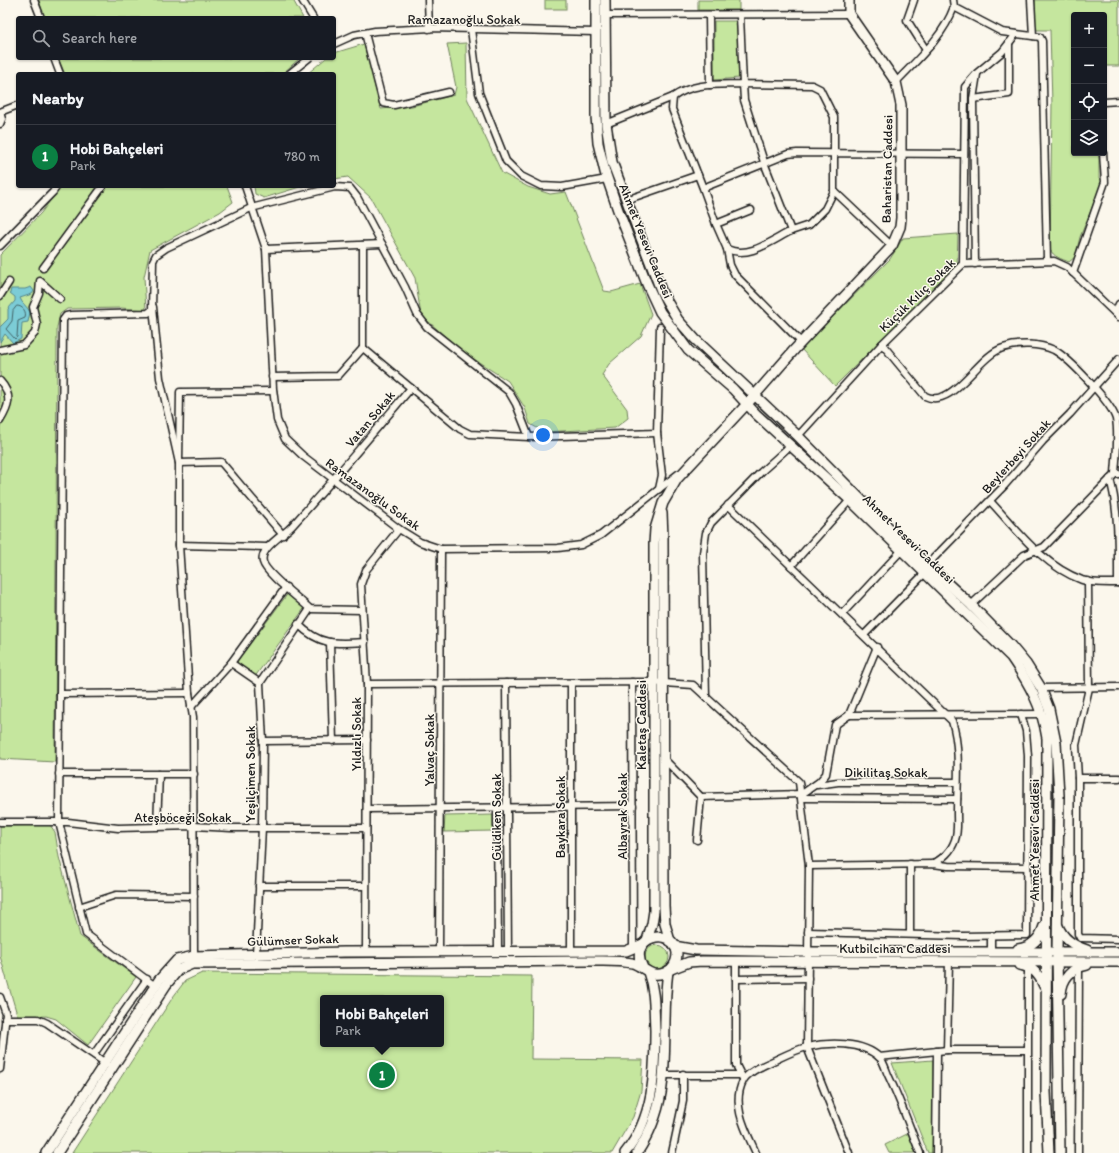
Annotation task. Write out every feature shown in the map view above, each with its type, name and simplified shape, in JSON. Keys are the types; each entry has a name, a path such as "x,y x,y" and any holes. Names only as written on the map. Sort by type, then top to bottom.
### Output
{"street":[{"path":"34,0 39,16"},
{"path":"302,0 312,16"},
{"path":"428,0 429,29"},
{"name":"Ahmet Yesevi Caddesi","path":"596,0 595,32 598,143 607,179 647,284 660,312 688,350 850,500 902,551 971,605 1022,660 1041,688 1049,709 1057,762 1059,795 1057,1031 1060,1153"},
{"name":"Ahmet Yesevi Caddesi","path":"606,0 606,124 612,162 662,293 678,320 695,339 798,436 1011,657 1031,687 1042,714 1047,738 1046,1092 1048,1153"},
{"path":"605,15 740,16 849,14 849,0"},
{"path":"914,0 907,20 926,50"},
{"path":"1032,0 1032,36"},
{"path":"896,82 926,50 948,22 954,3 1002,32 1040,37 1042,41 1047,260"},
{"name":"Baharistan Caddesi","path":"754,394 892,246 900,227 901,105 896,82 849,14"},
{"path":"710,16 710,85"},
{"path":"740,16 744,100 765,165 791,231"},
{"path":"471,29 479,93 506,161 521,176 540,186 562,187 607,179"},
{"name":"Ramazanoğlu Sokak","path":"336,43 354,36 375,31 471,29 595,32"},
{"path":"365,33 383,103 394,105 449,92"},
{"path":"964,264 965,87 977,73 1002,52 1016,34"},
{"path":"973,99 1009,94 1009,43"},
{"path":"55,60 59,72"},
{"path":"292,72 306,60"},
{"path":"976,264 973,99 977,73"},
{"path":"606,124 673,97 683,90 710,85 812,85 820,89 834,117 834,191 825,209 809,225 791,231 747,253 735,253 727,249"},
{"path":"673,97 672,109 727,249 730,265 735,275 801,342"},
{"path":"1107,102 1119,102"},
{"path":"0,124 2,120 0,112 16,106"},
{"path":"703,188 765,165 788,154 964,154"},
{"path":"1072,273 1105,182 1103,156"},
{"path":"626,200 698,175"},
{"path":"336,187 350,188 357,197 417,314 427,327 509,392 516,404 529,436"},
{"path":"1,243 53,192 55,188"},
{"path":"43,268 102,188"},
{"name":"Ramazanoğlu Sokak","path":"246,188 266,249 273,391 277,420 285,439 303,456 399,529 420,542 441,549 558,548 581,545 601,535 689,465"},
{"path":"155,986 86,934 59,822 63,320 66,316 71,315 144,315 152,310 153,261 156,255 166,248 251,208 331,188"},
{"path":"834,191 892,246"},
{"path":"716,224 751,210"},
{"path":"266,249 382,244"},
{"path":"272,377 338,376 363,348 363,245"},
{"name":"Küçük Kılıç Sokak","path":"798,436 882,344 964,264 1047,260 1054,261 1067,267 1117,315"},
{"path":"0,349 24,345 35,333 37,324 33,307 39,293 40,281 60,299"},
{"path":"0,296 9,282"},
{"path":"152,300 160,378 180,463"},
{"path":"1117,315 1119,304"},
{"path":"660,326 657,433 662,475 660,489"},
{"path":"882,344 925,396 934,400 948,395 992,354 1002,348 1030,345 1054,350 1093,386 1111,407 1116,419 1118,431 1114,489 1118,519 1118,583 1088,581 1063,571 1035,550 990,501"},
{"path":"363,348 460,429 470,434 529,436 657,433"},
{"name":"Beylerbeyi Sokak","path":"864,635 990,501 1119,359"},
{"path":"0,381 8,392 9,402 7,411 0,421"},
{"name":"Vatan Sokak","path":"266,547 283,535 334,480 410,388"},
{"path":"194,956 194,774 191,706 179,545 180,392 273,391"},
{"name":"Kaletaş Caddesi","path":"645,942 654,915 658,682 655,536 661,510 669,491 689,465 747,404 754,394"},
{"path":"706,697 703,553 706,533 711,523 728,505 791,445"},
{"path":"180,463 221,462 283,535"},
{"path":"971,605 1024,555 1044,547 1115,476"},
{"path":"791,566 850,500"},
{"path":"728,505 877,647 952,721 955,730 957,782 955,841 943,858 933,864"},
{"name":"Yıldızlı Sokak","path":"366,952 367,684 365,642 361,610 363,577 399,529"},
{"path":"179,545 266,547 263,554 263,562 271,574 310,609 361,610"},
{"name":"Yalvaç Sokak","path":"439,952 441,549"},
{"path":"842,614 902,551"},
{"path":"1088,581 1090,688 1076,745 1078,778 1078,934 1080,938 1119,939"},
{"path":"191,706 231,663 286,587"},
{"path":"231,663 260,683 298,624 310,609"},
{"path":"298,624 310,637 330,642 365,642"},
{"path":"330,642 333,741"},
{"path":"802,796 826,774 835,725 849,715 877,647"},
{"name":"Albayrak Sokak","path":"632,682 633,949"},
{"path":"367,684 658,682 693,685 799,782 802,796 809,866 807,1047 849,1153"},
{"name":"Kaletaş Caddesi","path":"658,682 664,759 664,913 672,943"},
{"name":"Yeşilçimen Sokak","path":"256,954 262,827 263,741 260,683"},
{"name":"Güldiken Sokak","path":"506,683 508,951"},
{"name":"Baykara Sokak","path":"571,683 571,952"},
{"path":"1041,688 1119,687"},
{"path":"60,694 189,693"},
{"path":"808,932 991,936 1027,935 1028,756 1026,731 1021,714"},
{"path":"849,715 1042,714"},
{"path":"263,741 367,740"},
{"path":"664,759 701,797 802,796 957,799"},
{"path":"59,774 194,774"},
{"path":"157,826 159,774"},
{"path":"1078,778 1119,778"},
{"name":"Dikilitaş Sokak","path":"815,785 838,782 957,782"},
{"path":"697,840 701,797"},
{"path":"367,809 633,806"},
{"path":"497,808 498,952"},
{"name":"Ateşböceği Sokak","path":"0,822 59,822 118,828 194,826 366,828"},
{"path":"910,864 910,934"},
{"path":"809,866 933,864 948,866 1028,867"},
{"path":"259,886 366,886"},
{"path":"79,907 116,895 194,896"},
{"path":"1007,952 1023,948 1035,942 1042,932 1046,919"},
{"path":"1057,925 1064,937 1072,943 1092,952"},
{"path":"625,1153 640,1130 650,1101 655,1076 654,988 639,956 645,942 659,936 672,943 677,958 670,970 664,1003 664,1075 659,1105 649,1133 637,1153"},
{"path":"991,936 991,952"},
{"name":"Gülümser Sokak","path":"46,1153 108,1065 155,986 177,960 194,956 256,954 626,951 645,942"},
{"name":"Kutbilcihan Caddesi","path":"672,943 696,950 808,952 1119,952"},
{"path":"57,1153 108,1065 178,970 192,964 589,961 633,963 646,970 660,974 670,970"},
{"name":"Kutbilcihan Caddesi","path":"670,970 696,961 1119,962"},
{"path":"736,961 736,1065 742,1077 738,1104 743,1124 756,1153"},
{"path":"947,1050 949,962"},
{"path":"998,962 1028,967 1039,976 1046,990"},
{"path":"1057,1031 1062,986 1071,972 1079,967 1102,962"},
{"path":"1028,967 1028,1153"},
{"path":"1078,1153 1079,967"},
{"path":"736,979 808,978"},
{"path":"94,1054 146,980"},
{"path":"0,997 6,1014 1,1049 0,1070"},
{"path":"5,1019 38,1019 47,1023 108,1065"},
{"path":"664,1075 683,1074 742,1077 761,1066 807,1047 847,1045 867,1049 879,1057 899,1098 920,1153"},
{"path":"879,1057 947,1050 1027,1050"},
{"path":"936,1153 937,1051"},
{"path":"672,1153 683,1102 683,1074"}],"green space":[{"path":"39,0 293,0 302,16 43,16"},
{"path":"545,0 566,0 566,9 545,9"},
{"path":"698,0 739,0 739,10 698,10"},
{"path":"1035,0 1119,0 1119,66 1107,66 1107,12 1071,12 1071,156 1099,156 1099,178 1103,181 1080,237 1075,257 1069,262 1055,256 1050,249 1052,104 1050,30 1035,30"},
{"path":"714,21 737,21 739,78 714,80"},
{"path":"466,43 467,98 502,173 528,187 550,194 566,192 604,291 611,292 640,284 651,314 641,336 609,364 602,375 627,409 628,418 615,428 544,432 530,424 525,408 508,381 463,352 421,315 415,278 371,198 348,177 336,179 336,72 309,72 324,60 336,60 336,52 364,44 381,109 412,106 454,95 456,87 447,44"},
{"path":"59,60 298,60 284,72 64,72"},
{"path":"60,188 228,188 233,202 220,212 150,250 144,277 146,310 121,308 67,309 60,314 57,327 55,762 0,759 0,255 41,213"},
{"path":"254,188 296,188 264,198 255,194"},
{"path":"958,234 957,265 835,386 801,349 890,259 903,238"},
{"path":"289,592 306,606 254,678 235,664"},
{"path":"493,815 493,831 444,832 445,816"},
{"path":"50,825 55,832 59,857 80,936 136,977 88,1045 56,1019 46,1016 18,1018 0,956 0,826"},
{"path":"657,945 665,949 669,957 665,965 657,969 649,965 645,957 649,949"},
{"path":"202,973 532,976 531,1059 643,1060 641,1091 633,1117 612,1153 72,1153 173,997 185,981"},
{"path":"933,1060 933,1153 928,1153 892,1063"},
{"path":"909,1133 918,1153 889,1153 885,1145"}],"water":[{"path":"31,287 34,291 32,294 20,298 30,312 28,322 22,323 21,339 13,343 5,334 0,342 0,327 8,319 8,309 15,301 15,297 10,293 11,289 25,289"}],"place":[{"name":"Hobi Bahçeleri","path":"382,1075"}]}
